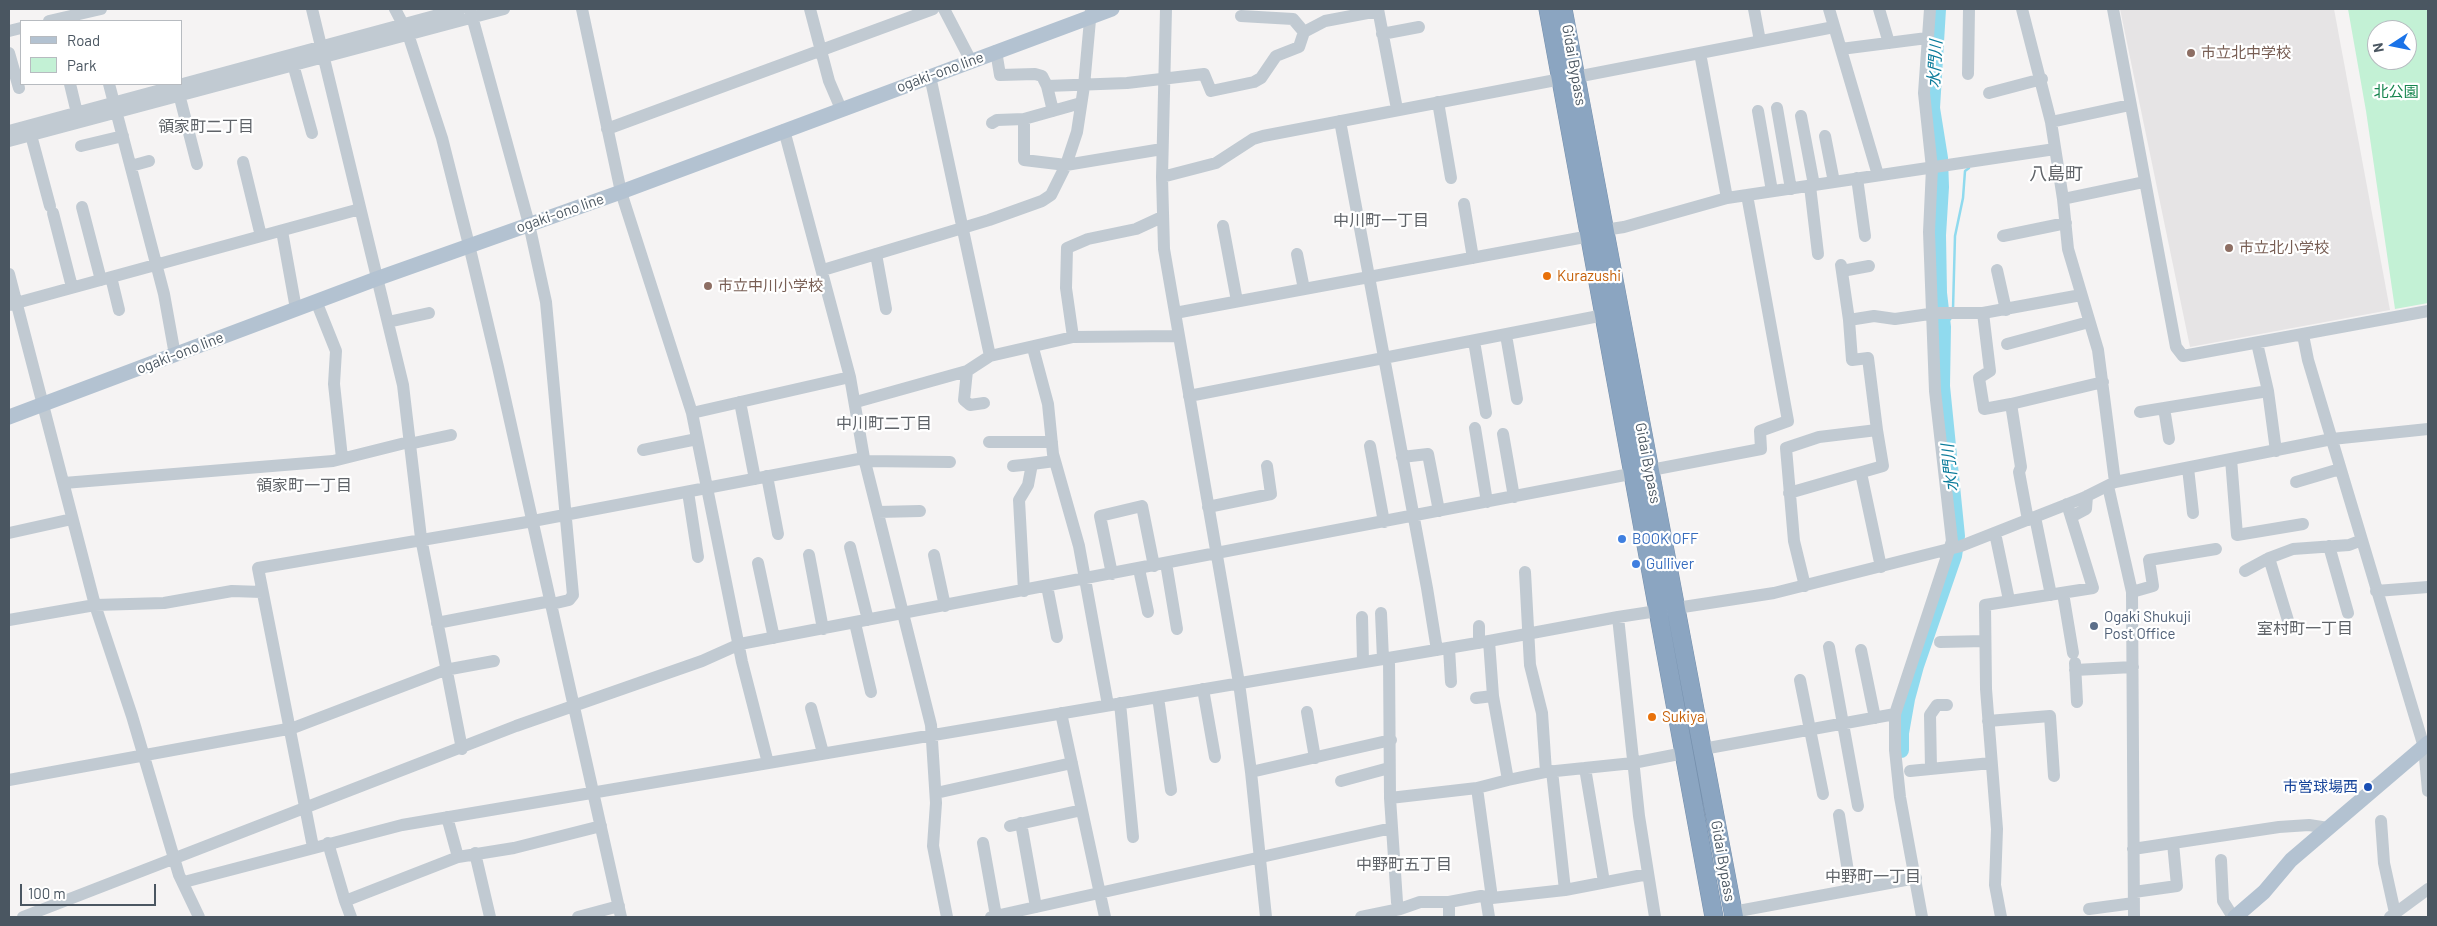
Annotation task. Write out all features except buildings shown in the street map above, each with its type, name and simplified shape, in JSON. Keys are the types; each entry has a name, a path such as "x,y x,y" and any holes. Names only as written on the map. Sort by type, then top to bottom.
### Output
{"highway":[{"name":"Gidai Bypass","path":"1548,9 1569,78"},
{"name":"Gidai Bypass","path":"1563,9 1569,78 1641,473 1668,610 1702,748 1733,915"},
{"name":"Gidai Bypass","path":"1597,233 1604,315 1641,473"},
{"name":"Gidai Bypass","path":"1668,610 1684,753 1712,917"}],"main road":[{"name":"ogaki-ono line","path":"9,417 316,301 620,192 996,51 1092,12 1112,9"},
{"path":"2234,917 2264,892 2291,860 2426,745"}],"street":[{"path":"312,9 376,279 404,385 421,538 445,670 462,749"},
{"path":"395,9 405,29 442,138 469,245 552,602 620,912 578,917"},
{"path":"405,29 460,9"},
{"path":"9,141 115,107 405,29 471,13 504,9"},
{"path":"582,9 620,192 692,413 740,644 768,763"},
{"path":"810,9 829,80 841,109"},
{"path":"607,129 933,9"},
{"path":"944,9 971,60"},
{"path":"1166,9 1162,149 1164,249 1240,683 1266,917"},
{"path":"1754,9 1760,41"},
{"path":"1829,9 1878,175"},
{"path":"1879,9 1889,43"},
{"path":"1922,917 1900,797 1895,750 1895,714 1954,548 1935,391 1935,313 1929,232 1934,168 1924,108 1930,9"},
{"path":"1968,74 1969,9"},
{"path":"2022,9 2042,79 2051,122 2063,199 2068,249 2098,350 2103,382 2111,484 2132,592 2134,917"},
{"path":"2113,9 2130,109 2176,347 2183,356 2428,312"},
{"path":"1047,86 1084,86 1204,74 1211,91 1254,82 1261,78 1276,56 1299,47 1304,32 1325,21 1378,10 1398,109"},
{"path":"57,20 94,12"},
{"path":"823,270 961,228 1042,201 1051,195 1066,165 1077,132 1092,12"},
{"path":"437,623 569,600 573,595 564,514 546,302 529,224 471,13"},
{"path":"1241,16 1293,19 1304,32"},
{"path":"1382,34 1419,27"},
{"path":"1162,177 1216,163 1253,139 1263,136 1834,27"},
{"path":"1841,49 1927,38"},
{"path":"996,51 1000,75 1035,74 1042,76 1047,86 1053,111"},
{"path":"9,131 77,112 115,107 179,94 293,64 322,52"},
{"path":"9,53 19,88"},
{"path":"1700,53 1727,198"},
{"path":"293,64 312,133"},
{"path":"930,76 961,228 990,356"},
{"path":"1990,93 2042,79"},
{"path":"70,85 77,112"},
{"path":"109,85 157,265 175,355"},
{"path":"179,94 197,164"},
{"path":"1438,102 1451,178"},
{"path":"992,123 997,120 1024,119 1080,103"},
{"path":"1777,108 1791,189"},
{"path":"2051,122 2130,109"},
{"path":"2100,119 2130,109"},
{"path":"1758,110 1772,191"},
{"path":"1801,116 1812,186 1818,254"},
{"path":"1024,119 1024,160 1066,165 1162,149"},
{"path":"1340,121 1402,457 1451,682"},
{"path":"784,130 823,270 850,377 865,459 932,735 936,793 936,821 933,846 947,917"},
{"path":"31,134 72,287"},
{"path":"81,146 123,136"},
{"path":"1825,136 1834,182"},
{"path":"1175,313 1597,233 1727,198 2055,149"},
{"path":"131,166 149,161"},
{"path":"243,162 261,236"},
{"path":"1857,178 1865,236"},
{"path":"2063,199 2144,182"},
{"path":"23,917 574,706 702,661 740,644 1761,449 1760,431 1788,421 1748,195"},
{"path":"1464,204 1473,258"},
{"path":"82,207 119,310"},
{"path":"12,304 360,209"},
{"path":"1073,337 1066,288 1068,248 1088,239 1136,229 1162,217"},
{"path":"2003,236 2066,223"},
{"path":"1223,226 1237,302"},
{"path":"282,231 296,309"},
{"path":"876,254 886,309"},
{"path":"1297,254 1304,289"},
{"path":"1789,493 1883,466 1868,358 1852,360 1850,320 1842,268 1869,266"},
{"path":"1997,270 2006,310"},
{"path":"9,274 12,304 44,404 95,605 144,755 174,859 199,917"},
{"path":"1850,320 1874,316 1895,319 1935,313 1983,313 2081,295"},
{"path":"316,301 336,351 334,384 342,458"},
{"path":"388,322 429,313"},
{"path":"1983,313 1990,371 1979,378 1984,409 2103,382"},
{"path":"1189,396 1604,315"},
{"path":"2007,344 2089,322"},
{"path":"1506,335 1517,399"},
{"path":"2303,335 2308,360 2376,591 2426,745 2428,792"},
{"path":"856,402 967,371 990,356 1032,348 1073,337 1178,336"},
{"path":"1474,340 1486,413"},
{"path":"2257,343 2268,391 2276,450"},
{"path":"1032,348 1048,404 1055,461 1079,546 1084,579 1114,704 1133,837"},
{"path":"967,371 964,400 970,405 984,404"},
{"path":"692,413 850,377"},
{"path":"2140,412 2268,391"},
{"path":"740,402 778,534"},
{"path":"2011,404 2021,467 2018,472 2057,594 2074,660 2078,702"},
{"path":"2164,408 2168,439"},
{"path":"1475,428 1487,502"},
{"path":"1805,586 1794,541 1786,448 1819,437 1877,430"},
{"path":"184,882 402,825 1484,642 1618,617 1774,593 1954,548 2032,519 2111,484 2332,439 2428,430"},
{"path":"1503,434 1514,497"},
{"path":"64,483 236,471 333,461 452,435"},
{"path":"643,450 697,439"},
{"path":"989,442 1052,442"},
{"path":"1370,446 1384,522"},
{"path":"1402,457 1428,454 1439,511"},
{"path":"313,847 304,810 258,568 421,538 533,521 865,459 950,462"},
{"path":"2231,459 2237,535 2303,524"},
{"path":"1013,466 1055,461"},
{"path":"1024,590 1019,500 1028,485 1032,464"},
{"path":"1208,507 1271,494 1267,466"},
{"path":"2188,468 2194,513"},
{"path":"2296,482 2340,469"},
{"path":"1861,473 1881,567"},
{"path":"688,492 698,557"},
{"path":"2071,517 2086,509 2087,496"},
{"path":"2001,917 1996,885 1997,829 1988,721 1985,606 2009,600 2093,588 2067,504"},
{"path":"1112,574 1100,516 1142,506 1177,629"},
{"path":"878,512 920,511"},
{"path":"9,533 72,519"},
{"path":"1995,533 2009,600"},
{"path":"2246,570 2269,558 2293,549 2349,545 2362,540"},
{"path":"850,546 871,692"},
{"path":"2330,546 2348,614"},
{"path":"2132,592 2153,586 2149,560 2216,549"},
{"path":"809,554 823,629"},
{"path":"934,555 945,606"},
{"path":"2269,558 2290,627"},
{"path":"758,563 774,638"},
{"path":"1139,568 1148,612"},
{"path":"1525,572 1530,665 1542,713 1565,890"},
{"path":"1047,586 1057,636"},
{"path":"2376,591 2428,586"},
{"path":"9,620 95,605 164,602 232,591 262,592"},
{"path":"1381,613 1391,740 1389,768 1390,798 1397,902 1400,910"},
{"path":"1362,617 1363,662"},
{"path":"1618,617 1633,763 1655,917"},
{"path":"1478,626 1484,642 1508,780"},
{"path":"1940,642 1985,641"},
{"path":"1829,647 1858,806"},
{"path":"1861,650 1875,718"},
{"path":"2074,660 2133,667"},
{"path":"9,780 289,729 445,670 494,661"},
{"path":"1800,680 1823,794"},
{"path":"1203,689 1215,757"},
{"path":"1476,698 1493,696"},
{"path":"1158,697 1171,790"},
{"path":"1931,769 1930,716 1937,705 1947,705"},
{"path":"811,708 823,754"},
{"path":"1307,712 1316,758"},
{"path":"1061,713 1105,917"},
{"path":"1702,748 1895,714"},
{"path":"1988,721 2050,716 2054,776"},
{"path":"1251,772 1391,740"},
{"path":"1390,798 1477,788 1549,772 1633,763 1684,753"},
{"path":"936,793 1072,763"},
{"path":"1910,771 1991,763"},
{"path":"1341,780 1389,768"},
{"path":"1585,768 1604,882"},
{"path":"1477,788 1489,898 1489,917"},
{"path":"1036,907 1016,825 1082,810"},
{"path":"1839,815 1851,890"},
{"path":"447,818 458,857"},
{"path":"2381,821 2384,863 2392,915 2428,889"},
{"path":"2133,849 2279,827 2309,825 2328,828"},
{"path":"345,901 458,857 514,848 601,826"},
{"path":"983,843 993,917 1392,828"},
{"path":"328,843 351,917"},
{"path":"2089,909 2177,886 2173,843"},
{"path":"475,853 490,917"},
{"path":"2221,860 2223,901 2234,917"},
{"path":"1361,917 1400,910 1420,902 1449,902 1481,896 1489,898 1565,890 1648,874"},
{"path":"1733,915 1916,878"},
{"path":"1449,902 1449,917"}],"shaded area":[{"path":"2120,9 2334,9 2390,310 2190,347"}],"green space":[{"name":"北公園","path":"2348,9 2428,9 2428,303 2395,309 2366,111"}],"waterway":[{"name":"水門川","path":"1901,750 1901,733 1907,699 1916,666 1954,556 1957,536 1942,386 1943,327 1939,293 1938,235 1941,187 1940,158 1932,108 1938,9"},
{"path":"1953,309 1955,236 1963,198 1965,171 1969,168"},
{"path":"1943,327 1952,317"}],"place":[{"name":"市立北中学校","path":"2191,53"},
{"name":"市立北小学校","path":"2229,248"},
{"name":"Kurazushi","path":"1547,276"},
{"name":"市立中川小学校","path":"708,286"},
{"name":"BOOK OFF","path":"1622,539"},
{"name":"Gulliver","path":"1636,564"},
{"name":"Ogaki Shukuji Post Office","path":"2094,626"},
{"name":"Sukiya","path":"1652,717"},
{"name":"市営球場西","path":"2368,787"}],"district":[{"name":"領家町二丁目","path":"206,127"},
{"name":"八島町","path":"2056,174"},
{"name":"中川町一丁目","path":"1381,221"},
{"name":"中川町二丁目","path":"884,424"},
{"name":"領家町一丁目","path":"304,486"},
{"name":"室村町一丁目","path":"2305,629"},
{"name":"中野町五丁目","path":"1404,865"},
{"name":"中野町一丁目","path":"1873,877"}]}
